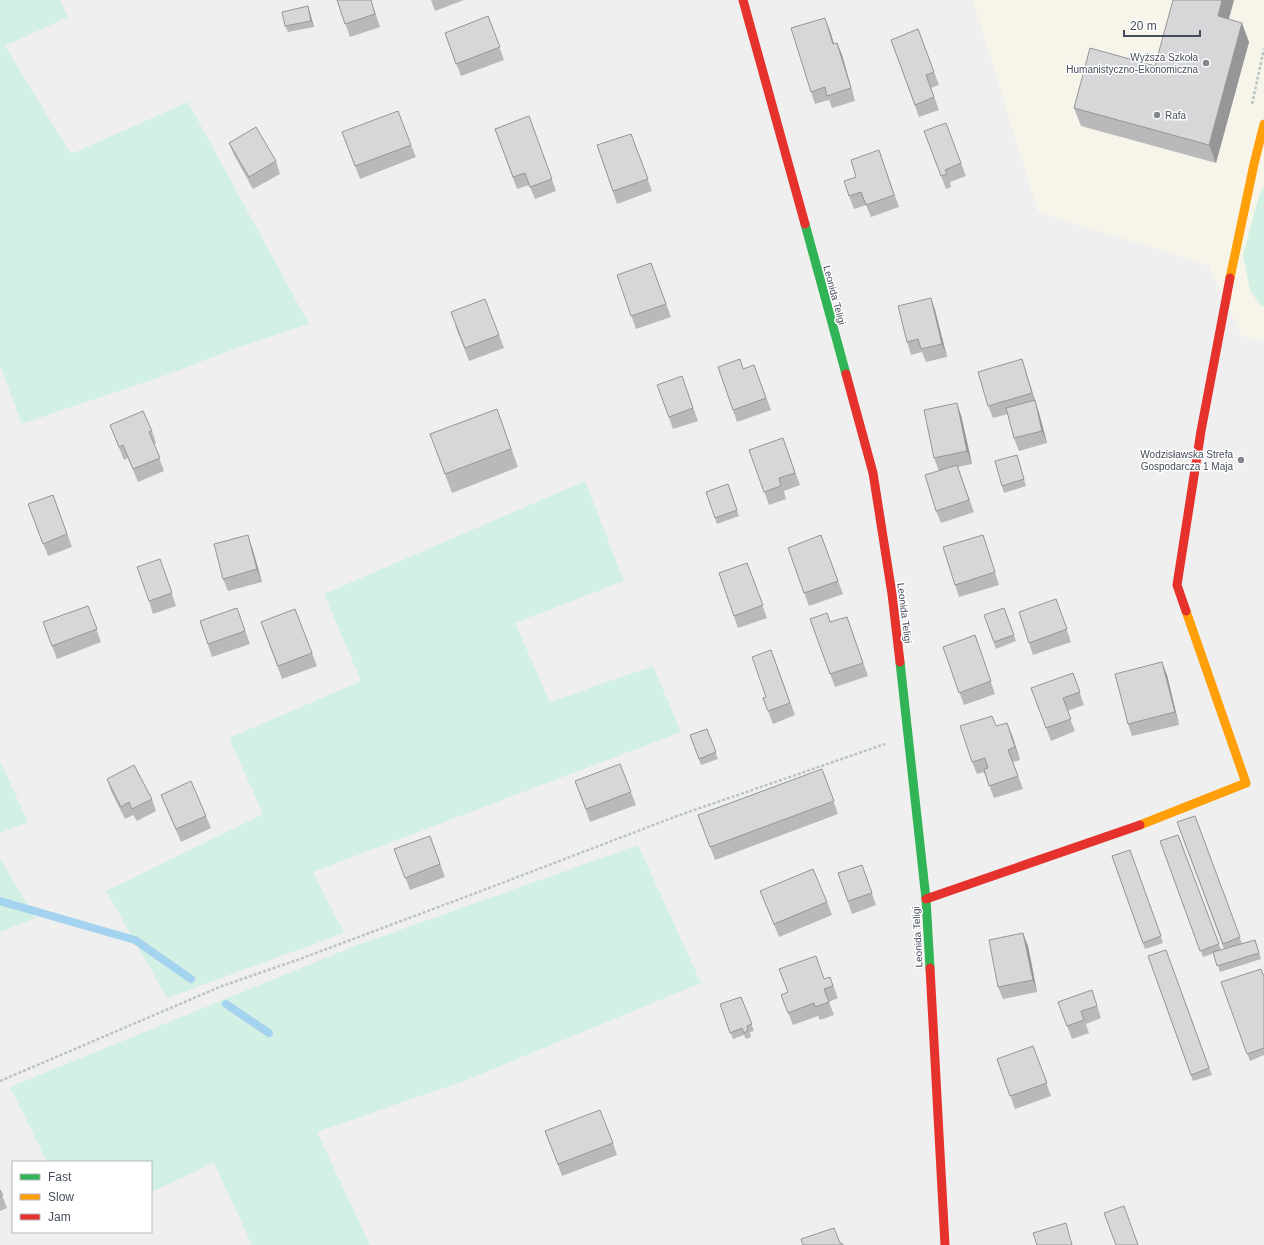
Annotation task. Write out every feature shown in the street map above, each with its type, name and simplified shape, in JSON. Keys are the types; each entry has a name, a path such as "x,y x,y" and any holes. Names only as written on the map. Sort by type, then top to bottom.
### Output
{"street":[{"name":"Leonida Teligi","path":"743,0 873,473 892,594 926,899 945,1245"},
{"path":"926,899 1137,826 1246,783 1177,585 1201,431 1222,318 1254,164 1264,124"}],"path":[{"path":"0,1081 222,986 300,959 459,900 677,816 908,736"}],"shaded area":[{"path":"973,0 1264,0 1264,341 1242,336 1208,265 1038,212"}],"green space":[{"path":"0,0 60,0 68,17 5,46 71,154 188,102 309,324 22,424 0,366"},
{"path":"1264,185 1264,306 1261,305 1250,291 1243,255 1259,196"},
{"path":"585,481 624,581 515,623 550,702 653,666 681,732 313,872 344,933 167,998 106,891 263,814 229,738 361,681 324,594"},
{"path":"0,761 28,822 0,833"},
{"path":"638,845 701,983 469,1079 317,1132 370,1245 252,1245 214,1163 152,1192 152,1161 47,1161 10,1087 355,946"},
{"path":"0,858 35,918 0,932"}],"building":[{"path":"337,0 371,0 375,14 345,24"},
{"path":"1173,0 1222,0 1218,16 1242,23 1209,145 1074,108 1090,48 1155,66"},
{"path":"308,6 311,21 285,26 282,12"},
{"path":"488,16 500,47 456,64 445,33"},
{"path":"825,18 833,44 837,43 851,88 827,96 825,87 811,92 791,28"},
{"path":"918,29 934,72 926,75 934,97 915,105 891,40"},
{"path":"398,111 411,145 355,166 342,132"},
{"path":"529,116 552,179 530,187 525,173 513,177 495,129"},
{"path":"946,123 961,163 945,170 947,174 941,176 924,131"},
{"path":"256,127 276,161 249,177 229,143"},
{"path":"631,134 648,179 613,191 597,145"},
{"path":"879,150 894,195 866,205 861,192 849,196 844,181 856,177 851,160"},
{"path":"651,263 666,304 631,316 617,275"},
{"path":"931,298 942,344 921,349 918,339 907,342 898,306"},
{"path":"485,299 499,335 465,348 451,312"},
{"path":"740,359 743,369 754,365 766,398 733,410 718,367"},
{"path":"1022,359 1032,393 988,406 978,372"},
{"path":"682,376 693,408 669,417 657,385"},
{"path":"1035,400 1042,431 1014,438 1006,408"},
{"path":"957,403 967,451 934,458 924,410"},
{"path":"497,409 511,449 445,474 430,434"},
{"path":"143,411 152,431 149,432 160,458 133,469 123,445 119,447 110,425"},
{"path":"783,438 795,473 779,478 781,486 764,492 749,450"},
{"path":"1017,455 1024,479 1002,486 995,461"},
{"path":"957,465 969,500 936,511 925,475"},
{"path":"728,484 737,510 715,518 706,492"},
{"path":"53,495 67,534 43,544 28,504"},
{"path":"248,535 257,569 223,579 214,544"},
{"path":"821,535 838,581 804,593 788,548"},
{"path":"983,535 995,572 955,585 943,547"},
{"path":"160,559 172,593 149,601 137,567"},
{"path":"747,563 763,605 734,616 719,573"},
{"path":"1056,599 1067,629 1029,643 1019,612"},
{"path":"88,606 97,629 52,646 43,622"},
{"path":"237,608 245,631 208,644 200,621"},
{"path":"1004,608 1014,635 994,642 984,615"},
{"path":"295,609 312,653 278,666 261,622"},
{"path":"827,613 830,622 847,617 863,663 830,674 810,619"},
{"path":"975,635 991,681 959,693 943,647"},
{"path":"771,650 790,703 768,711 763,698 766,697 752,657"},
{"path":"1162,662 1175,712 1128,724 1115,674"},
{"path":"1073,673 1080,692 1063,698 1071,719 1046,728 1031,688"},
{"path":"992,716 996,726 1007,723 1015,747 1008,750 1018,776 989,786 984,769 988,768 985,758 972,762 960,726"},
{"path":"707,729 716,752 699,759 690,735"},
{"path":"620,764 631,792 586,809 575,781"},
{"path":"134,765 152,799 132,809 129,802 121,807 107,779"},
{"path":"822,769 834,801 710,847 698,815"},
{"path":"191,781 206,816 176,829 161,795"},
{"path":"1195,816 1240,937 1223,944 1177,822"},
{"path":"1178,835 1219,944 1200,951 1160,841"},
{"path":"430,836 440,864 405,878 394,849"},
{"path":"1130,850 1161,936 1143,943 1112,856"},
{"path":"862,865 872,893 848,901 838,873"},
{"path":"813,869 827,902 774,924 760,891"},
{"path":"1023,933 1033,980 998,987 989,940"},
{"path":"1255,940 1259,953 1217,966 1213,952"},
{"path":"1166,950 1209,1068 1191,1075 1148,956"},
{"path":"816,956 824,979 830,977 833,986 824,989 829,1002 815,1007 814,1003 788,1013 781,995 788,992 779,969"},
{"path":"1261,969 1264,977 1264,1048 1247,1054 1221,982"},
{"path":"1092,990 1097,1006 1081,1011 1084,1020 1067,1026 1058,1002"},
{"path":"741,997 752,1024 747,1026 748,1030 744,1033 742,1028 730,1033 720,1004"},
{"path":"1033,1046 1047,1083 1010,1096 997,1059"},
{"path":"600,1110 613,1143 558,1164 545,1131"},
{"path":"1124,1206 1138,1245 1116,1245 1104,1213"},
{"path":"1066,1223 1072,1245 1037,1245 1033,1233"},
{"path":"834,1228 840,1243 843,1245 803,1245 801,1239"}],"waterway":[{"path":"0,901 135,940 191,979"},
{"path":"226,1004 269,1033"}],"traffic: fast":[{"path":"805,224 846,374"},
{"path":"900,662 926,899 930,968"}],"traffic: slow":[{"path":"1230,278 1264,124"},
{"path":"1140,825 1246,783 1186,611"}],"traffic: jam":[{"path":"743,0 805,224"},
{"path":"1186,611 1177,585 1201,431 1230,278"},
{"path":"846,374 873,473 892,594 900,662"},
{"path":"926,899 1140,825"},
{"path":"930,968 945,1245"}],"place":[{"name":"Wyższa Szkoła Humanistyczno-Ekonomiczna","path":"1206,63"},
{"name":"Rafa","path":"1157,115"},
{"name":"Wodzisławska Strefa Gospodarcza 1 Maja","path":"1241,460"}]}
